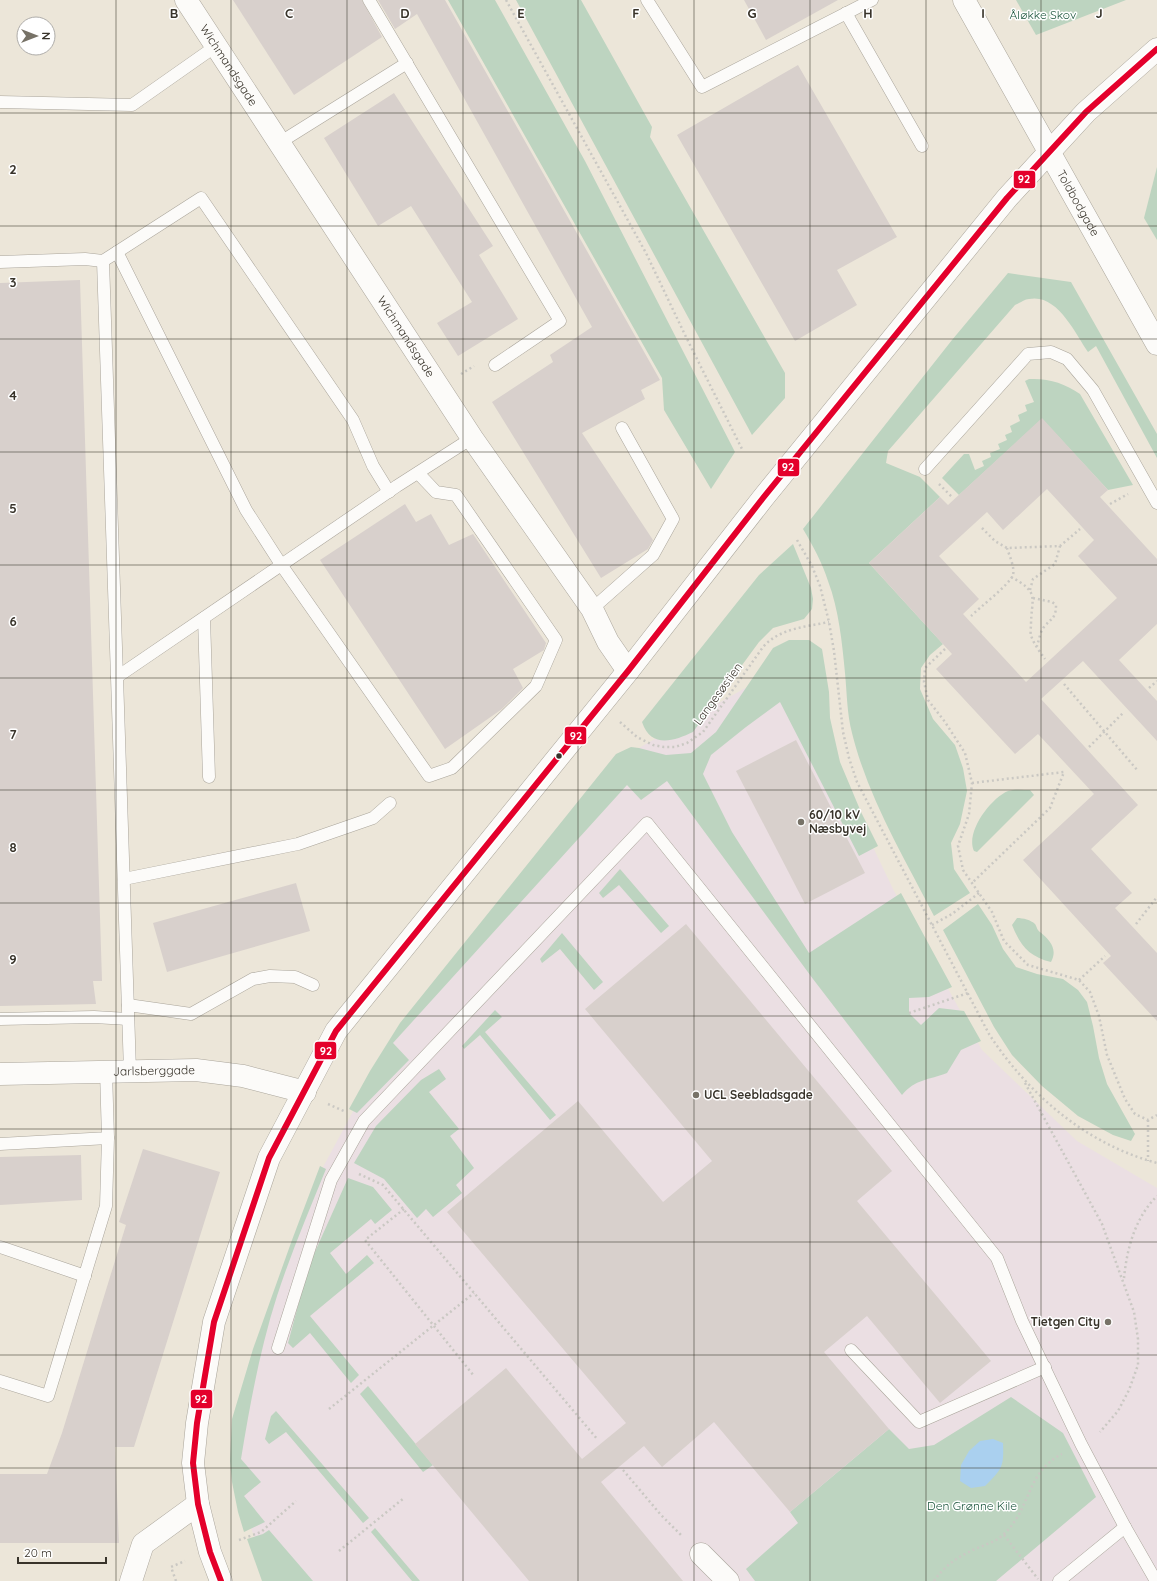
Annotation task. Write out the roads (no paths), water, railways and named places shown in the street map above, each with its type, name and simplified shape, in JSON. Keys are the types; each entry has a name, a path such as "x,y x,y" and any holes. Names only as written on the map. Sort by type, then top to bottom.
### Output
{"street":[{"name":"Wichmandsgade","path":"186,0 472,438 592,609 608,642 628,671"},
{"name":"Toldbodgade","path":"964,0 1157,344"},
{"path":"221,1581 210,1552 198,1504 193,1463 197,1423 214,1322 269,1158 336,1031 628,671 763,498 1007,198 1086,112 1157,49"},
{"name":"Jarlsberggade","path":"0,1074 196,1070 243,1076 305,1092"},
{"path":"132,1581 142,1544 198,1504"},
{"path":"701,1554 728,1581"}],"lane":[{"path":"369,0 560,321 495,365"},
{"path":"647,0 702,88 872,0"},
{"path":"846,13 922,146"},
{"path":"0,102 132,105 216,46"},
{"path":"279,143 406,63"},
{"path":"0,262 85,259 103,261 200,198 353,420 373,466 390,492"},
{"path":"117,252 246,510 282,566 429,776 452,768 536,686 556,640 456,495 436,492 418,473"},
{"path":"103,261 130,1071"},
{"path":"925,469 1028,354 1051,352 1066,359 1093,390 1157,503"},
{"path":"592,609 653,554 674,519 622,428"},
{"path":"117,677 472,438"},
{"path":"204,618 209,777"},
{"path":"124,879 298,844 373,818 390,803"},
{"path":"278,1348 331,1180 364,1121 647,822 997,1258 1022,1321 1081,1444 1156,1581"},
{"path":"128,1005 191,1014 253,979 270,976 294,977 313,985"},
{"path":"0,1019 94,1017 128,1019"},
{"path":"0,1381 48,1396 106,1206 108,1138 106,1071"},
{"path":"0,1144 108,1138"},
{"path":"0,1247 85,1276"},
{"path":"851,1350 919,1422 1045,1367"},
{"path":"1059,1581 1125,1526"}],"water":[{"path":"993,1439 1003,1443 1001,1467 985,1486 971,1488 960,1481 961,1465 969,1451 980,1441"}],"place":[{"name":"60/10 kV Næsbyvej","path":"801,822"},
{"name":"UCL Seebladsgade","path":"696,1095"},
{"name":"Tietgen City","path":"1108,1322"}],"park label":[{"name":"Åløkke Skov","path":"1043,15"},
{"name":"Den Grønne Kile","path":"972,1506"}]}
